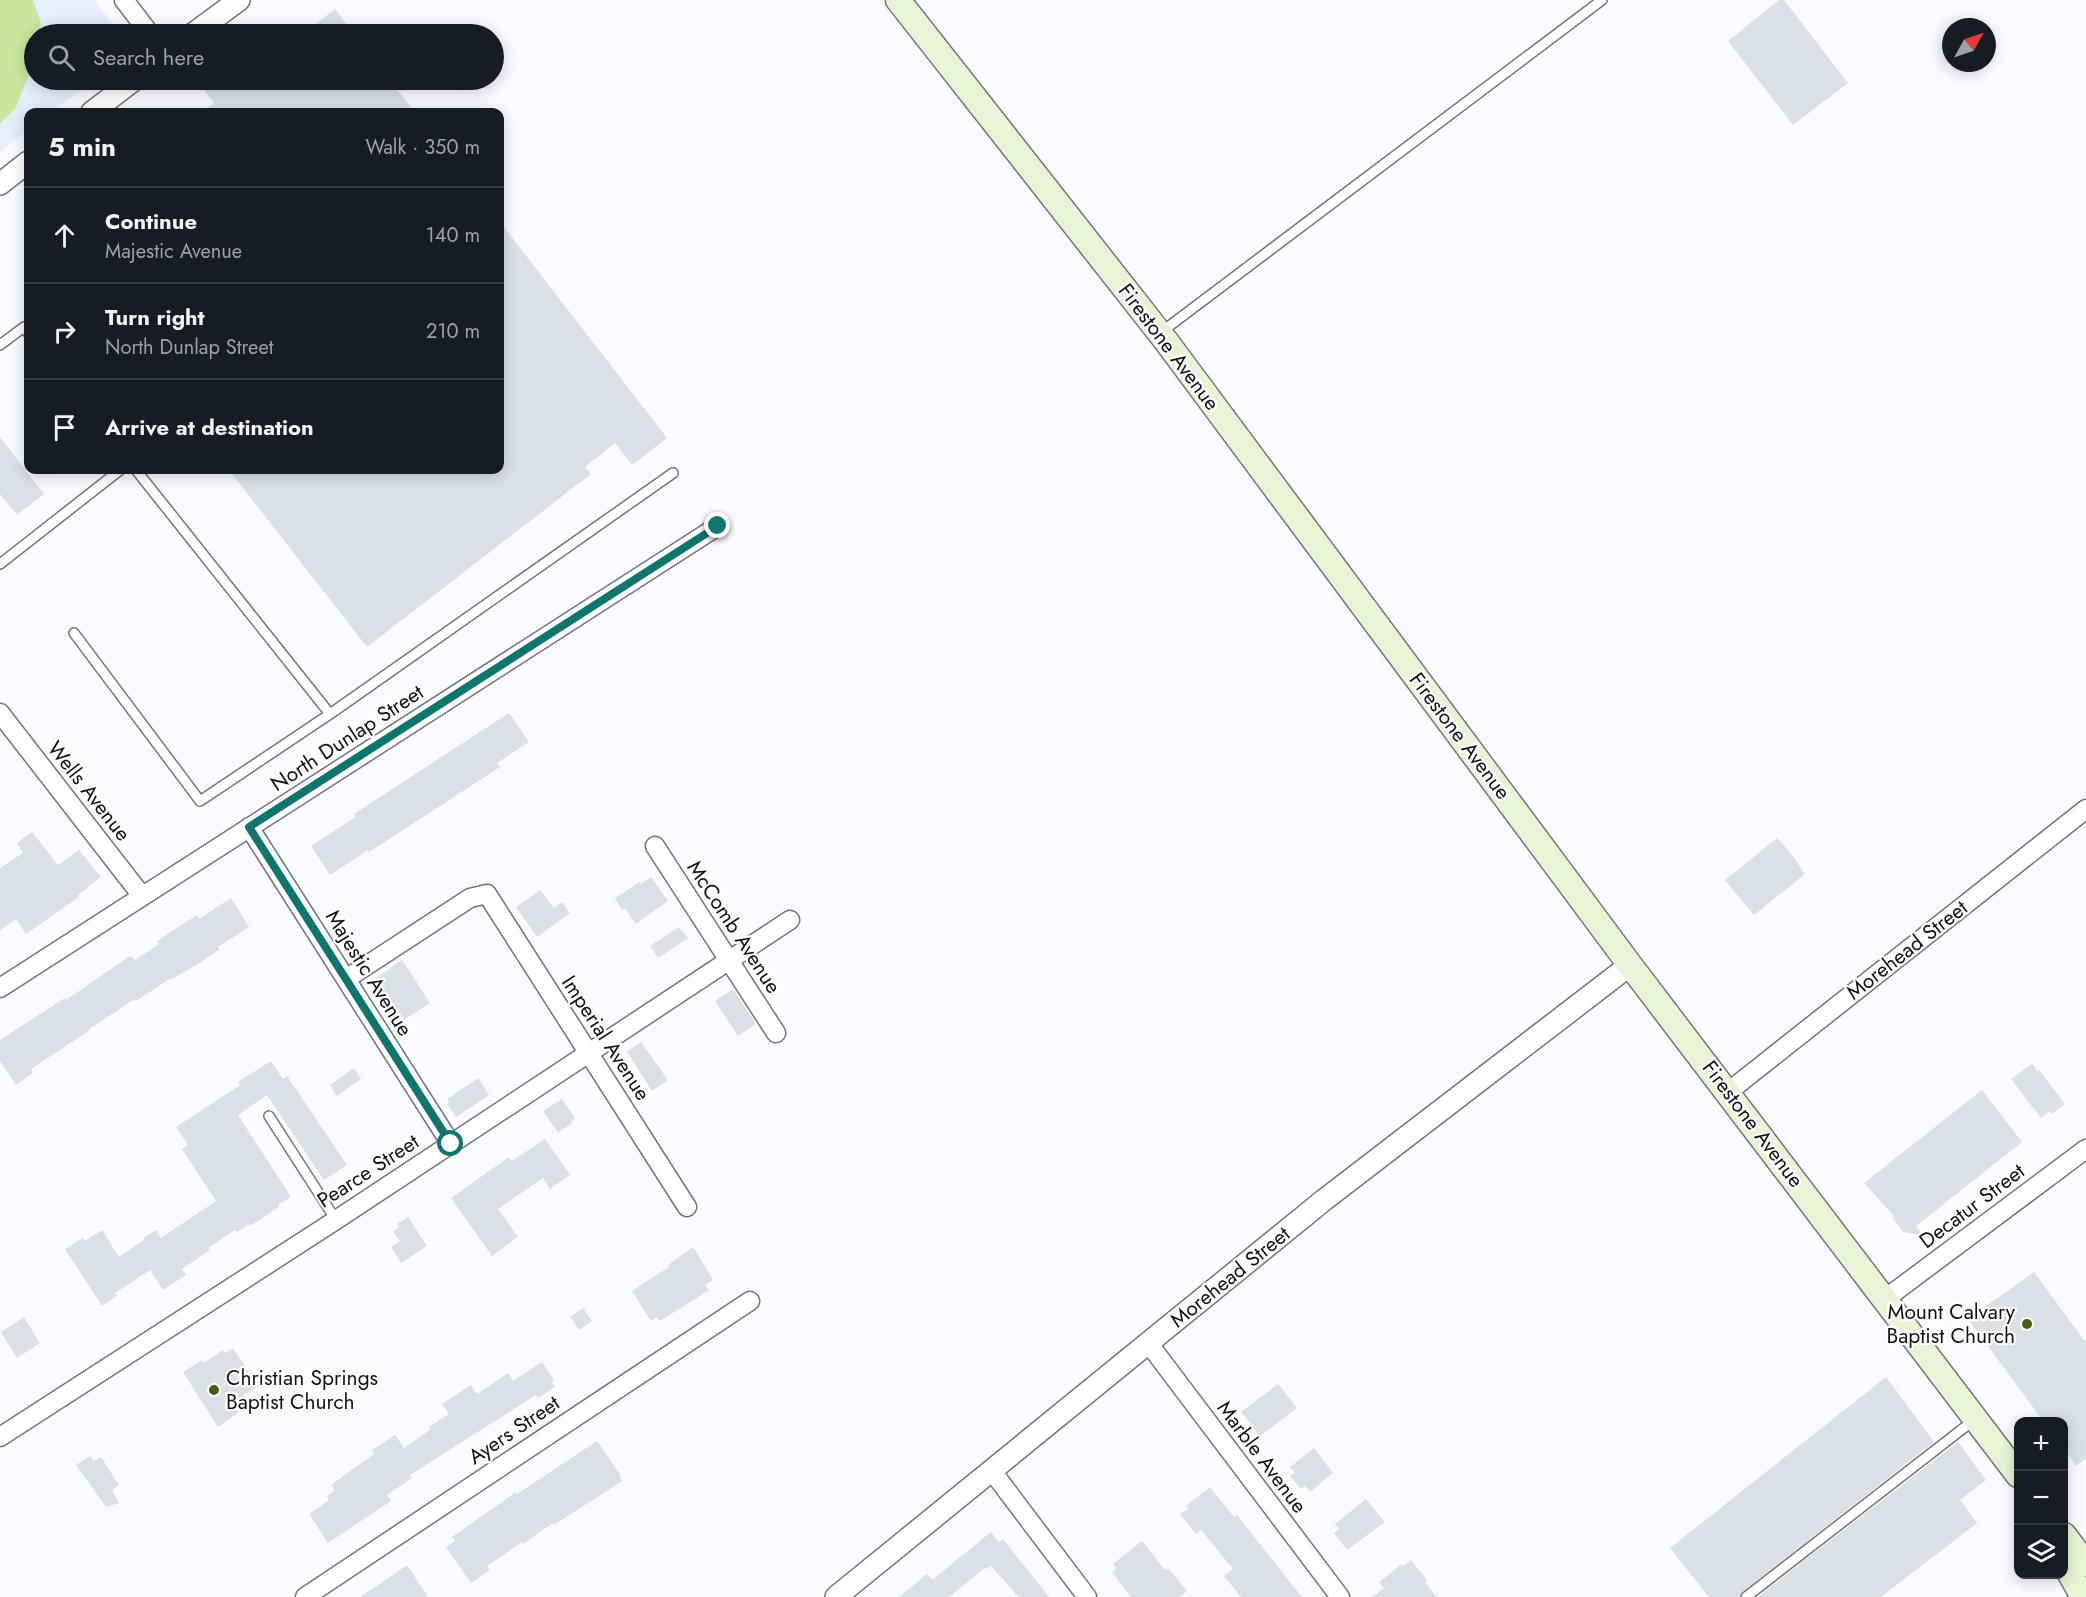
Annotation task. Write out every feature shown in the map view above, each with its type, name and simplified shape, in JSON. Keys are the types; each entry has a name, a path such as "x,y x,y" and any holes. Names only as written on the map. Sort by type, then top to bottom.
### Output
{"main road":[{"name":"Firestone Avenue","path":"898,0 1160,333 1630,965 2016,1471"},
{"path":"2068,1541 2086,1564"},
{"path":"2068,1570 2083,1597"}],"street":[{"path":"124,0 142,24"},
{"path":"207,24 239,0"},
{"path":"97,108 121,90"},
{"path":"0,184 24,165"},
{"name":"North Dunlap Street","path":"0,988 718,526"},
{"name":"Wells Avenue","path":"0,713 142,896"},
{"name":"Morehead Street","path":"1728,1092 2086,809"},
{"name":"Majestic Avenue","path":"249,827 451,1144"},
{"name":"McComb Avenue","path":"655,846 776,1033"},
{"name":"Imperial Avenue","path":"346,979 470,898 487,894 687,1207"},
{"name":"Pearce Street","path":"0,1437 336,1220 790,920"},
{"name":"Morehead Street","path":"836,1597 1324,1200 1630,965"},
{"name":"Decatur Street","path":"1885,1299 2086,1149"},
{"name":"Ayers Street","path":"304,1597 750,1301"},
{"name":"Marble Avenue","path":"1149,1344 1340,1597"},
{"path":"992,1471 1087,1597"}],"lane":[{"path":"1160,333 1602,0"},
{"path":"0,345 24,327"},
{"path":"74,633 200,801 330,714 673,473"},
{"path":"0,564 115,474"},
{"path":"139,474 330,714"},
{"path":"269,1116 336,1220"},
{"path":"1746,1597 1976,1419"}],"shaded area":[{"path":"0,0 94,0 112,24 24,24 24,90 81,90 56,108 24,108 24,133 0,152"}],"green space":[{"path":"0,0 33,0 41,23 24,24 24,87 15,109 0,123"}],"building":[{"path":"1779,0 1784,0 1848,83 1793,125 1728,41"},
{"path":"335,9 346,24 315,24"},
{"path":"204,90 397,90 412,108 207,108 214,103"},
{"path":"504,227 667,438 632,465 615,443 585,467 591,474 367,647 232,474 504,474"},
{"path":"0,437 24,468 24,474 29,474 44,494 17,515 0,494"},
{"path":"509,713 529,742 497,763 500,767 330,875 311,846 356,817 354,814"},
{"path":"32,832 58,865 79,850 101,877 78,895 79,897 26,934 16,919 0,930 0,868 23,853 17,843"},
{"path":"1777,838 1805,874 1754,915 1725,880"},
{"path":"651,877 668,901 636,924 625,908 622,910 615,898"},
{"path":"540,890 554,908 562,902 570,913 537,937 516,907"},
{"path":"231,898 249,927 218,947 220,949 201,962 136,1001 135,999 89,1029 31,1069 33,1073 16,1085 0,1061 0,1040 65,998 66,1000 130,956 135,960 159,944 157,941 197,915 199,919"},
{"path":"679,927 688,938 658,958 650,946"},
{"path":"402,960 430,1003 396,1025 369,983"},
{"path":"733,989 756,1024 738,1036 715,1001"},
{"path":"641,1042 668,1080 652,1091 627,1052"},
{"path":"271,1061 283,1079 287,1076 347,1165 324,1180 267,1095 238,1115 291,1197 250,1226 249,1224 237,1232 235,1230 208,1248 210,1250 182,1269 186,1275 163,1290 150,1270 115,1293 117,1296 102,1306 65,1249 83,1238 85,1241 102,1230 119,1257 156,1230 161,1238 216,1201 182,1149 188,1145 176,1127 240,1085 238,1082"},
{"path":"2032,1064 2065,1104 2052,1114 2050,1111 2041,1118 2011,1079"},
{"path":"354,1068 361,1079 337,1096 330,1085"},
{"path":"478,1078 489,1095 456,1117 447,1104 449,1102 447,1099"},
{"path":"1982,1090 2022,1142 1916,1226 1922,1235 1903,1232 1893,1219 1893,1215 1864,1183"},
{"path":"562,1099 575,1118 558,1133 543,1111"},
{"path":"545,1139 570,1175 550,1189 543,1178 498,1209 518,1237 492,1256 451,1198 509,1157 512,1161"},
{"path":"408,1217 427,1246 401,1263 391,1247 400,1241 393,1231 399,1227 397,1224"},
{"path":"693,1247 713,1280 705,1285 709,1290 660,1321 657,1317 651,1321 632,1291 669,1267 668,1265"},
{"path":"2034,1272 2086,1343 2086,1458 2076,1466 2068,1454 2068,1417 2040,1417 1968,1319"},
{"path":"583,1308 592,1321 579,1330 570,1317"},
{"path":"24,1317 40,1343 17,1358 1,1332"},
{"path":"233,1348 258,1386 232,1403 238,1413 218,1427 183,1372 202,1360 204,1363 223,1350 225,1353"},
{"path":"542,1362 554,1380 552,1382 555,1387 538,1398 536,1395 410,1475 412,1478 387,1495 391,1501 328,1543 309,1514 329,1500 327,1496 335,1490 331,1485 374,1454 372,1450 395,1435 404,1448 449,1414 442,1404 471,1385 477,1394 508,1373 513,1381"},
{"path":"1886,1377 1934,1442 1742,1592 1739,1597 1709,1597 1670,1548"},
{"path":"1278,1384 1297,1408 1260,1436 1241,1412"},
{"path":"597,1441 621,1476 622,1481 523,1544 522,1542 487,1566 490,1570 471,1583 446,1547 455,1541 452,1537 516,1492 517,1494"},
{"path":"1958,1442 1986,1480 1960,1500 1977,1523 1881,1597 1757,1597"},
{"path":"1314,1448 1333,1473 1310,1492 1305,1486 1301,1489 1290,1476 1295,1473 1290,1467"},
{"path":"90,1456 94,1461 101,1457 119,1485 112,1490 119,1503 106,1507 76,1465"},
{"path":"1210,1487 1234,1517 1237,1515 1302,1597 1241,1597 1224,1576 1233,1569 1201,1530 1196,1534 1180,1514 1188,1509 1186,1506"},
{"path":"1366,1499 1385,1522 1347,1550 1334,1533 1339,1529 1335,1524"},
{"path":"991,1532 999,1542 1003,1539 1049,1597 1019,1597 991,1566 985,1568 949,1597 899,1597 927,1574 932,1580"},
{"path":"1142,1541 1165,1570 1168,1568 1187,1591 1179,1597 1131,1597 1112,1572 1116,1569 1113,1564"},
{"path":"1411,1560 1437,1597 1372,1597 1384,1588 1379,1582 1402,1564 1404,1566"},
{"path":"407,1565 428,1597 360,1597 387,1579"}],"place":[{"name":"Mount Calvary Baptist Church","path":"2027,1324"},
{"name":"Christian Springs Baptist Church","path":"214,1390"}],"route":[{"path":"451,1144 249,827 718,526"}]}
